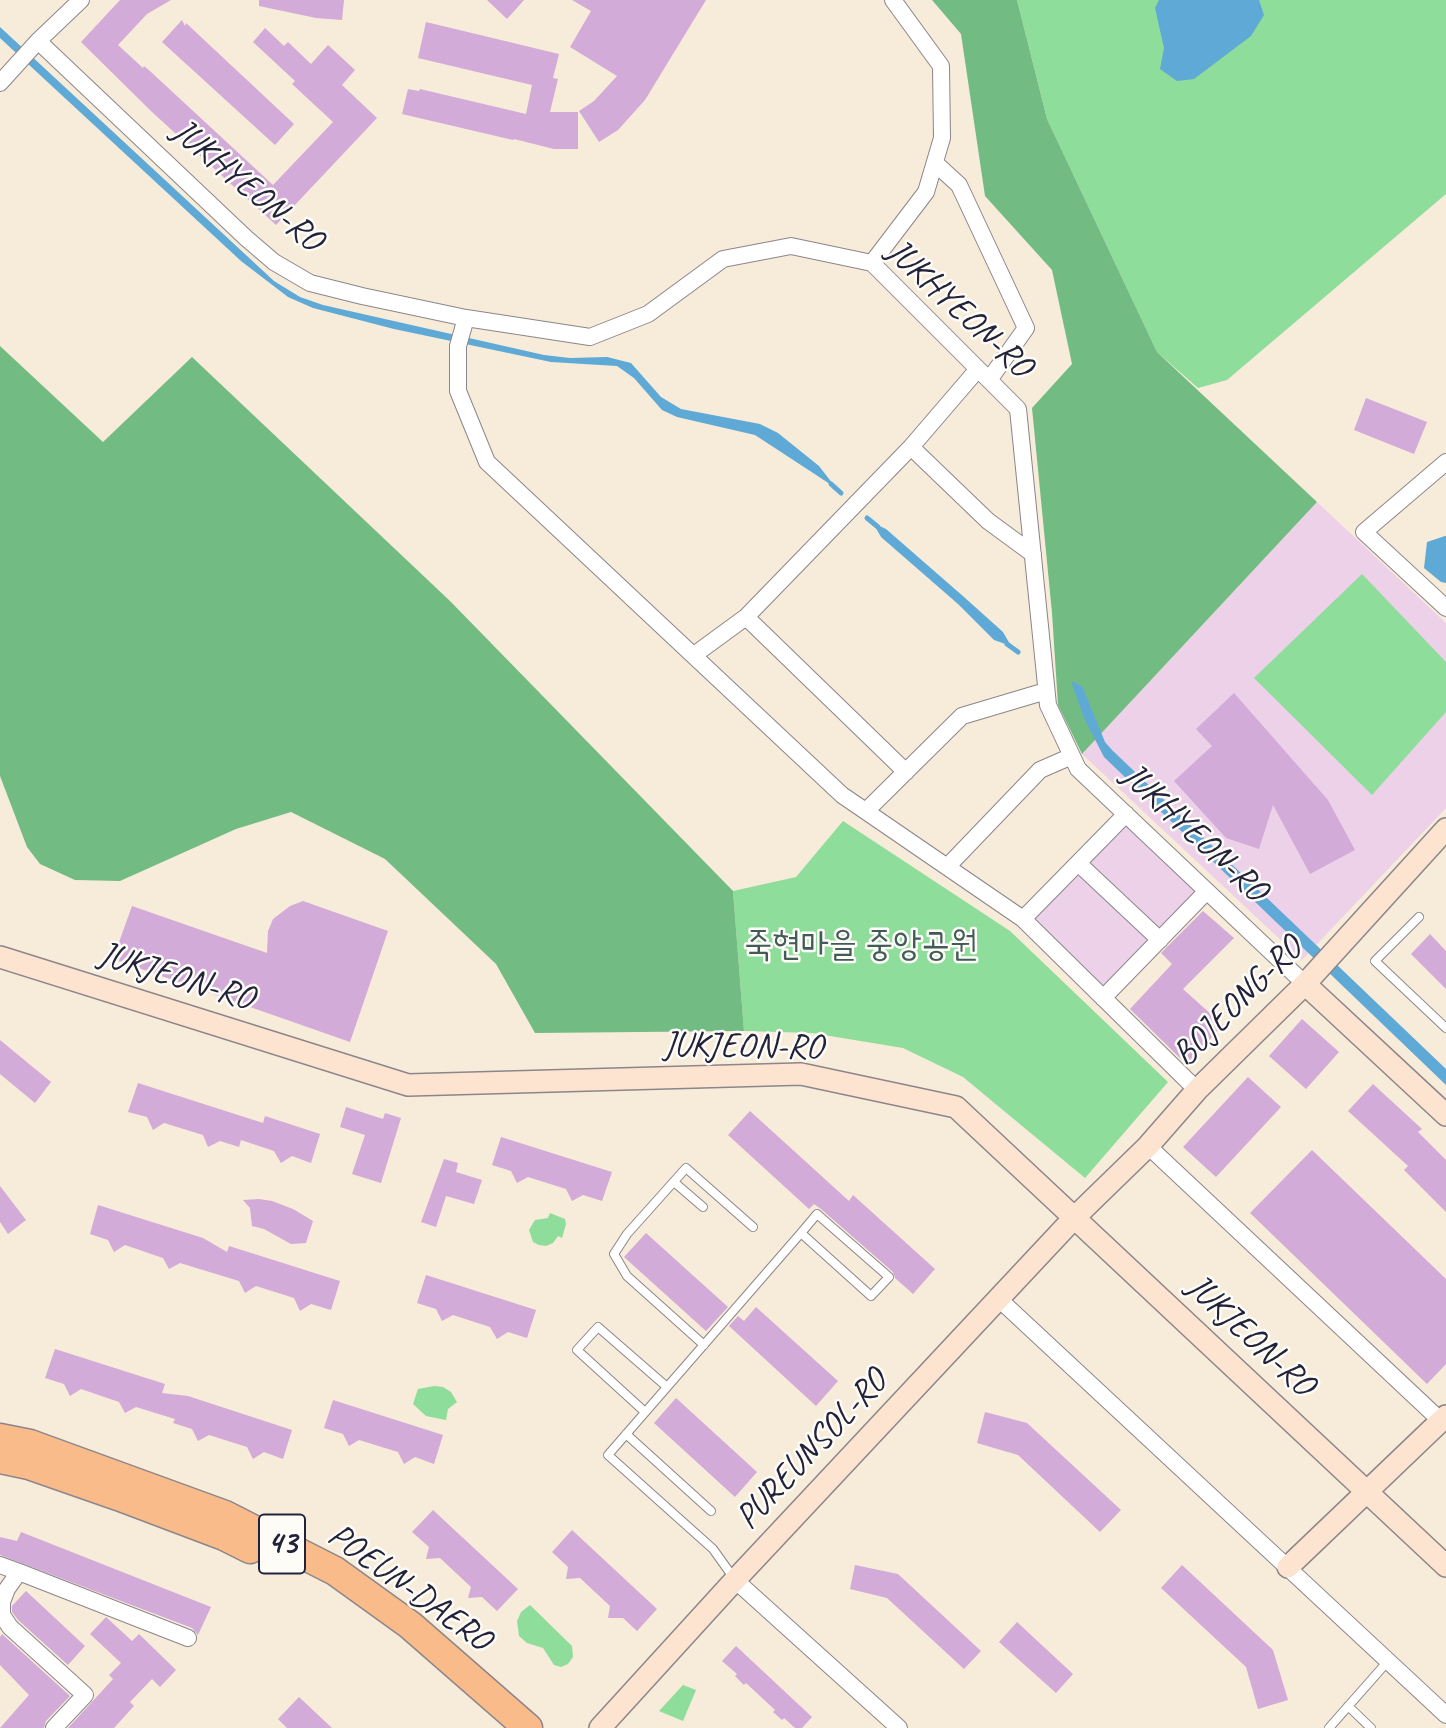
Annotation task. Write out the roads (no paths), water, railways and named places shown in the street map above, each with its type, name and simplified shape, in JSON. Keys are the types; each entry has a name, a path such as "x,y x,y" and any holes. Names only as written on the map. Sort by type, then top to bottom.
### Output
{"highway":[{"name":"POEUN-DAERO","path":"0,1438 30,1444 225,1515 335,1571 410,1625 520,1727"},
{"name":"POEUN-DAERO","path":"0,1459 41,1469 224,1535 333,1591 520,1727"}],"street":[{"path":"0,83 38,41 81,0"},
{"path":"872,262 926,192 942,138 941,66 893,0"},
{"name":"JUKHYEON-RO","path":"38,41 274,262 310,282 362,296 461,332 590,337 648,314 723,259 792,246 872,262 1018,409 1048,705 1078,769 1208,891 1311,977 1446,1115"},
{"path":"694,656 746,617 1026,328 959,185 935,163"},
{"path":"461,332 458,391 487,462 842,795 1023,919 1197,1090"},
{"path":"911,447 988,521 1032,554"},
{"path":"1446,461 1364,531 1446,608"},
{"path":"746,617 906,772"},
{"path":"866,811 962,716 1046,691"},
{"path":"947,867 1040,769 1072,756"},
{"path":"1023,919 1126,814"},
{"name":"BOJEONG-RO","path":"1074,1218 1148,1146 1197,1090 1311,977 1446,829"},
{"path":"1078,863 1160,940"},
{"path":"1103,998 1208,891"},
{"name":"JUKJEON-RO","path":"0,957 408,1086 801,1074 956,1107 1446,1566"},
{"path":"1148,1146 1443,1419 1287,1567"},
{"name":"PUREUNSOL-RO","path":"600,1728 1074,1218"},
{"path":"1000,1300 1446,1715"},
{"path":"0,1565 188,1638"},
{"path":"19,1572 7,1589 2,1602 2,1615 10,1627 85,1695 54,1728"},
{"path":"735,1580 899,1728"}],"lane":[{"path":"1419,917 1375,961 1446,1028"},
{"path":"704,1345 627,1276 614,1254 626,1234 686,1168 753,1227"},
{"path":"674,1182 703,1207"},
{"path":"735,1580 713,1549 608,1455 817,1214 889,1277 870,1296 801,1233"},
{"path":"645,1412 576,1350 598,1327 667,1387"},
{"path":"626,1434 711,1511"},
{"path":"1328,1728 1388,1661"},
{"path":"1348,1706 1371,1728"}],"water":[{"path":"1159,0 1259,0 1264,15 1251,36 1194,79 1177,81 1160,69 1164,48 1155,8"},
{"path":"0,27 274,281 300,297 323,305 544,355 570,358 607,357 631,363 661,397 681,409 760,424 778,433 819,466 836,488 755,435 677,417 662,410 634,378 617,366 551,362 394,329 313,308 288,297 241,261 0,38"},
{"path":"873,523 886,529 964,597 1003,632 1011,646 994,640 958,604 881,537"},
{"path":"1446,536 1446,583 1424,568 1427,542"},
{"path":"1071,681 1082,686 1105,742 1112,750 1446,1069 1446,1085 1104,757 1084,718"}],"waterway":[{"path":"831,484 841,493"},
{"path":"867,518 878,527"},
{"path":"1007,644 1018,652"}],"park label":[{"name":"죽현마을 중앙공원","path":"861,946"}]}
